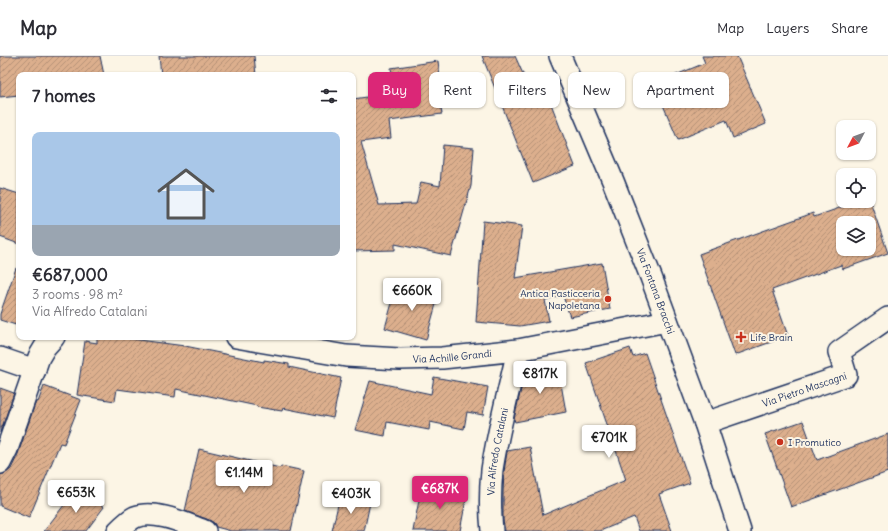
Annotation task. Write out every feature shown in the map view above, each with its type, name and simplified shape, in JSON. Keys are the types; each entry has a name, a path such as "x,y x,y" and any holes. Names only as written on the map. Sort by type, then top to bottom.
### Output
{"street":[{"name":"Via Fontana Bracchi","path":"560,56 619,196 651,277 705,423 740,531"},
{"name":"Via Pietro Mascagni","path":"705,423 846,375 839,352 888,318"},
{"name":"Via Achille Grandi","path":"253,340 327,353 365,357 400,359 442,358 518,350 667,321"},
{"path":"0,463 7,450 39,357 51,340"},
{"name":"Via Alfredo Catalani","path":"492,531 492,471 495,451 518,350"},
{"path":"0,358 35,370"},
{"path":"118,531 134,518 143,514 163,516 205,531"}],"building":[{"path":"0,56 100,56 103,72 16,72 16,95 0,97"},
{"path":"159,56 254,56 256,72 161,72"},
{"path":"482,56 515,56 522,72 494,72 494,86"},
{"path":"702,56 737,56 766,124 733,138 726,120 678,140 664,108 729,108 729,72 683,72 705,63"},
{"path":"438,61 439,72 429,72 429,108 441,108 442,114 389,121 391,138 361,142 379,205 416,204 421,182 440,186 443,145 474,148 471,186 451,256 395,244 395,250 356,251 356,99 368,97 368,108 421,108 421,72 392,72 391,68"},
{"path":"503,108 553,108 575,166 533,183"},
{"path":"0,188 16,193 16,243 0,237"},
{"path":"839,208 872,208 875,216 836,216 836,256 876,256 876,218 888,253 843,269 841,265 772,290 788,336 735,355 699,254 813,213 814,217"},
{"path":"483,221 522,226 515,278 602,263 610,309 570,317 563,296 545,300 549,321 520,326 476,322"},
{"path":"16,268 16,325 0,320 0,314"},
{"path":"397,285 438,297 426,340 385,328"},
{"path":"97,340 139,340 185,346 264,362 264,360 289,364 289,367 341,378 333,418 283,408 282,411 257,407 176,389 175,397 117,389 115,401 77,395 85,341 97,343"},
{"path":"630,348 633,357 645,353 690,483 659,494 672,531 639,531 634,517 600,531 505,531 503,520 503,493 507,451 530,447 543,515 626,480 586,363"},
{"path":"558,367 566,412 515,422 514,419 525,372"},
{"path":"434,377 488,387 483,415 467,412 464,429 430,422 429,430 387,422 385,436 355,430 370,381 431,394"},
{"path":"44,386 81,400 64,444 60,443 29,518 0,506 0,475 11,469 18,454 36,401 38,402"},
{"path":"0,388 14,393 0,433"},
{"path":"803,421 817,460 888,434 888,472 791,507 765,434"},
{"path":"199,449 280,468 281,466 304,471 291,531 231,531 216,527 214,523 209,520 185,511"},
{"path":"422,485 467,494 460,531 413,531"},
{"path":"78,487 104,507 86,531 44,531"},
{"path":"340,496 370,503 364,531 332,531"}],"place":[{"name":"Antica Pasticceria Napoletana","path":"608,299"},
{"name":"Life Brain","path":"741,337"},
{"name":"I Promutico","path":"780,442"}]}
